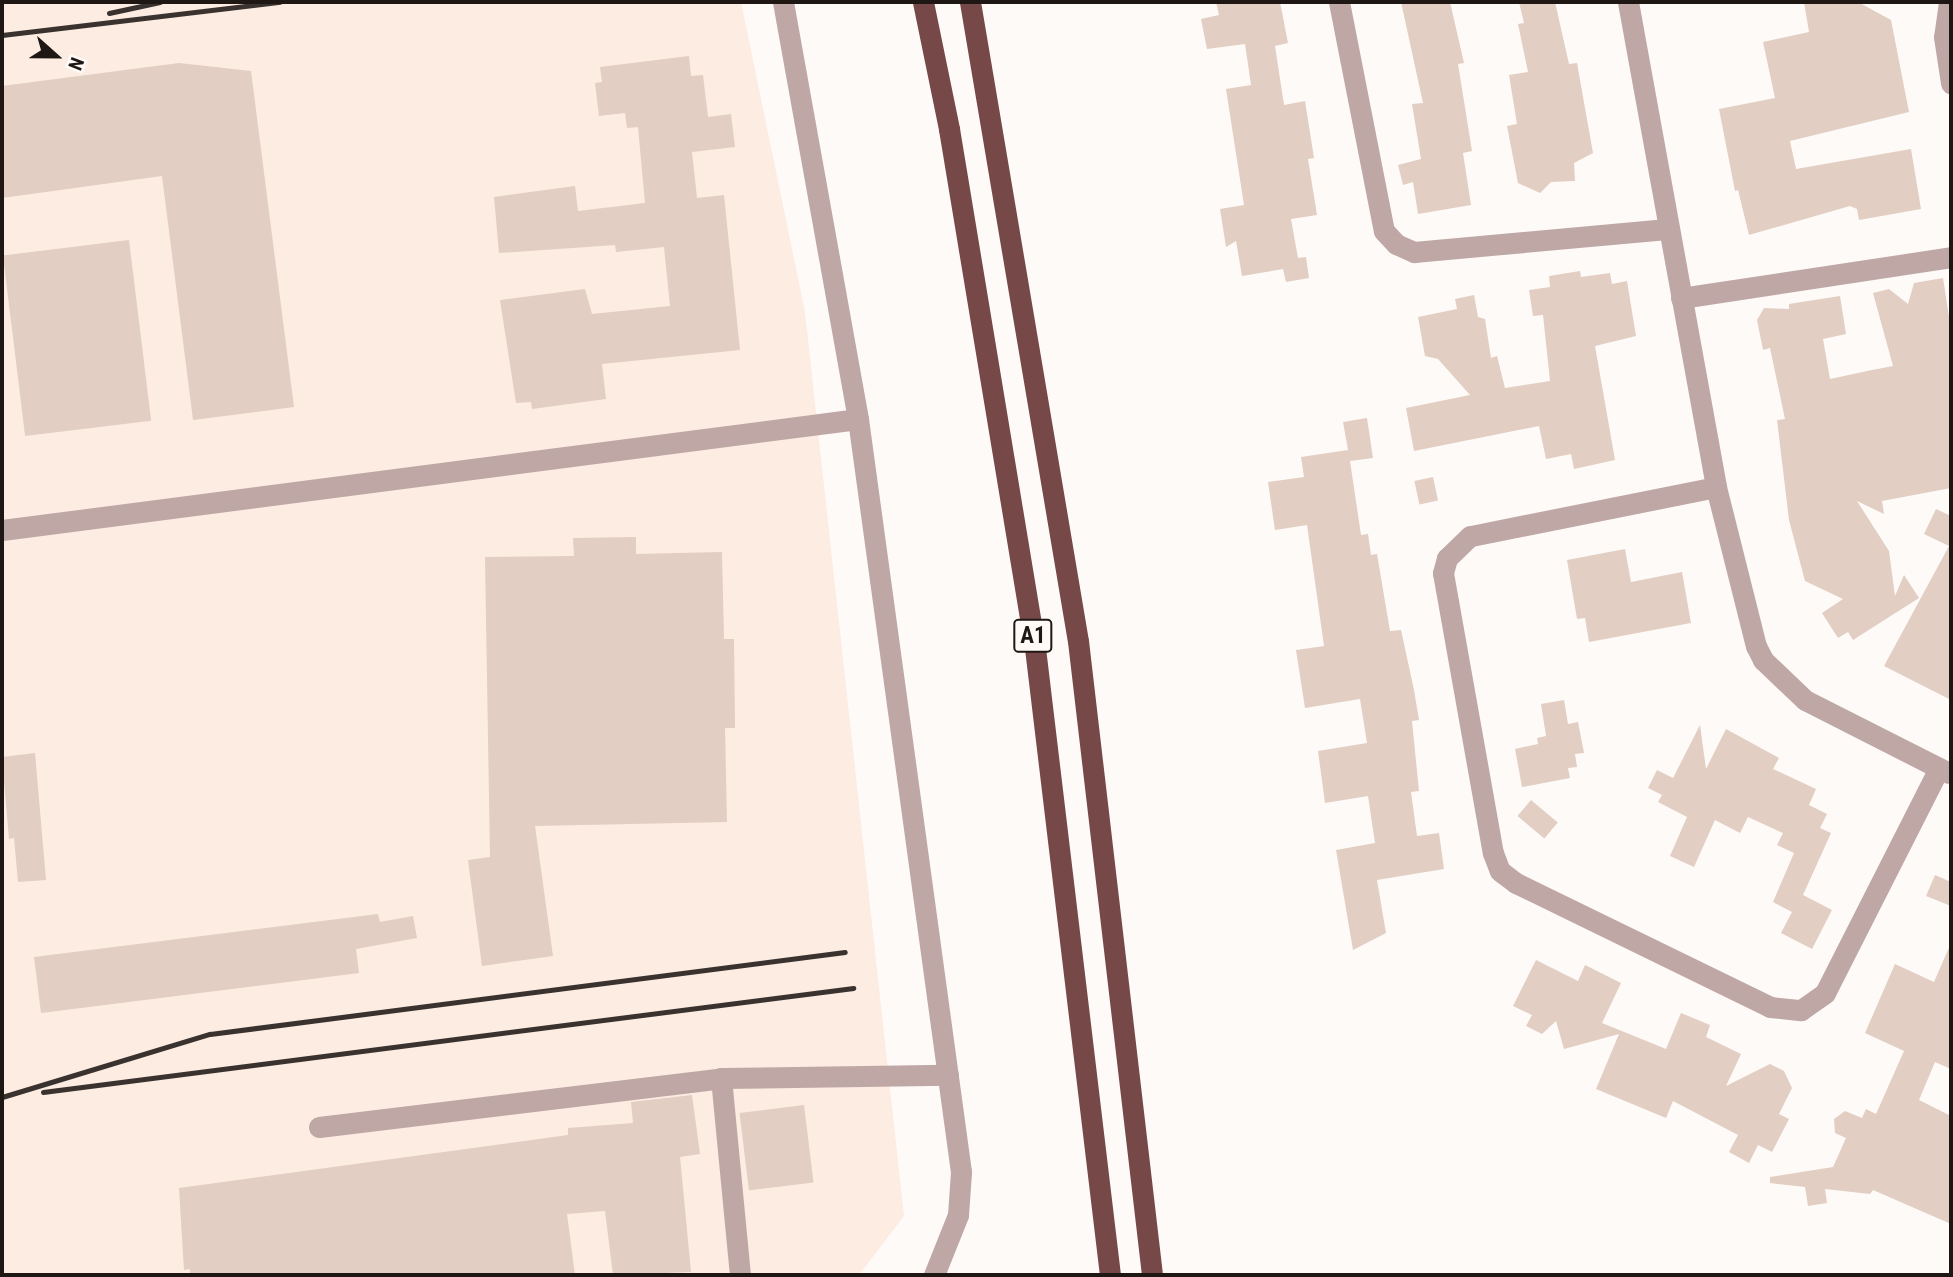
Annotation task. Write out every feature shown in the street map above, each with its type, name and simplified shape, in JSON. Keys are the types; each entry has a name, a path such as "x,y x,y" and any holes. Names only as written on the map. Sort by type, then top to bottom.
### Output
{"highway":[{"name":"A1","path":"923,2 949,129 1035,648 1110,1275"},
{"name":"A1","path":"970,2 1078,640 1152,1275"}],"street":[{"path":"783,2 858,419 960,1182 958,1215 934,1275"},
{"path":"1339,2 1384,231 1396,244 1414,252 1667,229"},
{"path":"1628,2 1667,229 1716,487 1763,660 1805,700 1945,771 1825,993 1801,1010 1770,1007 1516,883 1500,871 1493,853 1446,587 1447,558 1470,536 1716,487"},
{"path":"1950,2 1944,37 1951,83"},
{"path":"1681,298 1951,257"},
{"path":"2,530 858,419"},
{"path":"319,1127 721,1077 947,1075"},
{"path":"721,1077 740,1275"}],"shaded area":[{"path":"2,2 741,2 805,312 904,1216 859,1275 2,1275"}],"building":[{"path":"1216,2 1280,2 1288,43 1275,46 1284,105 1305,101 1314,158 1308,159 1317,215 1291,219 1298,258 1306,257 1309,278 1286,282 1283,269 1242,276 1236,241 1226,247 1220,209 1244,205 1226,89 1251,85 1245,44 1207,49 1201,19 1219,15"},
{"path":"1401,2 1450,2 1464,63 1458,64 1472,151 1463,153 1471,205 1418,214 1413,182 1403,185 1398,165 1421,159 1412,104 1423,103"},
{"path":"1519,2 1555,2 1569,64 1577,63 1593,153 1574,163 1575,181 1551,182 1540,193 1518,183 1507,126 1517,124 1509,75 1528,72 1518,24 1524,23"},
{"path":"1804,2 1858,2 1891,20 1909,112 1790,141 1796,169 1911,149 1921,209 1859,220 1857,209 1850,206 1749,235 1738,190 1735,191 1719,109 1775,98 1763,42 1809,32"},
{"path":"689,56 691,76 703,75 708,117 731,114 735,147 692,152 697,198 724,195 740,350 602,364 606,399 532,409 531,402 516,403 500,300 585,289 592,314 670,306 664,247 616,252 615,245 499,253 494,197 575,186 578,211 645,203 638,127 627,128 625,113 599,116 595,83 602,82 600,67"},
{"path":"179,63 251,71 294,407 193,420 162,176 2,198 2,86"},
{"path":"129,240 151,421 25,436 3,255"},
{"path":"1580,271 1581,277 1610,273 1612,284 1627,281 1636,336 1595,346 1615,460 1574,469 1571,454 1546,459 1539,426 1414,451 1406,408 1470,395 1438,359 1425,356 1418,317 1457,309 1455,299 1474,295 1478,317 1485,319 1491,358 1497,356 1505,388 1550,381 1543,315 1533,316 1529,290 1550,287 1549,276"},
{"path":"1943,278 1951,330 1951,488 1882,501 1884,514 1857,501 1889,551 1895,596 1904,575 1919,598 1853,640 1848,632 1838,638 1822,613 1843,599 1805,581 1789,520 1777,420 1785,419 1770,348 1763,350 1757,320 1764,308 1789,309 1789,304 1840,296 1846,334 1823,339 1830,379 1893,366 1873,293 1889,289 1908,304 1914,283"},
{"path":"1367,418 1373,458 1350,461 1361,535 1368,534 1371,555 1377,554 1390,631 1401,630 1414,690 1419,720 1412,721 1419,791 1411,792 1417,836 1439,833 1444,869 1377,880 1386,933 1353,950 1336,850 1375,843 1368,796 1325,803 1318,751 1367,743 1360,699 1305,708 1296,650 1324,646 1307,525 1275,530 1268,482 1304,477 1301,457 1348,450 1343,422"},
{"path":"1433,477 1438,500 1419,504 1414,481"},
{"path":"1936,509 1951,516 1951,700 1884,666 1949,546 1924,534"},
{"path":"636,537 636,554 722,552 724,639 734,639 735,728 725,728 727,822 535,826 553,956 482,966 468,860 490,857 485,557 574,556 573,538"},
{"path":"1625,549 1631,582 1682,572 1691,623 1589,642 1585,618 1577,619 1567,560"},
{"path":"1564,700 1568,724 1578,722 1584,753 1575,754 1577,767 1568,768 1570,778 1522,787 1515,749 1538,744 1537,738 1546,736 1541,704"},
{"path":"1700,725 1706,769 1726,729 1779,758 1773,769 1816,789 1809,805 1827,814 1820,828 1831,833 1803,895 1832,910 1812,949 1781,933 1792,912 1773,902 1794,853 1777,845 1783,833 1748,817 1740,833 1715,820 1694,867 1670,856 1687,817 1658,802 1662,795 1648,788 1657,770 1673,778"},
{"path":"35,753 46,880 18,882 14,838 9,839 2,757"},
{"path":"1531,800 1558,822 1544,839 1518,816"},
{"path":"1935,875 1951,882 1951,906 1926,896"},
{"path":"378,914 380,922 413,916 417,938 356,949 359,973 41,1013 34,957"},
{"path":"1951,943 1951,1069 1935,1062 1919,1100 1951,1116 1951,1224 1873,1190 1870,1194 1825,1189 1827,1203 1808,1206 1805,1187 1770,1183 1770,1177 1833,1167 1846,1138 1835,1133 1834,1119 1845,1111 1862,1118 1866,1109 1876,1114 1904,1051 1865,1033 1895,964 1934,982"},
{"path":"1536,960 1578,981 1585,965 1621,983 1602,1023 1666,1049 1681,1013 1710,1025 1706,1037 1741,1054 1726,1086 1770,1064 1784,1071 1792,1088 1779,1114 1789,1119 1772,1152 1758,1145 1749,1163 1729,1152 1738,1135 1673,1101 1666,1118 1596,1089 1619,1034 1564,1049 1556,1021 1542,1034 1526,1026 1532,1015 1513,1006"},
{"path":"692,1095 700,1154 680,1157 691,1272 613,1275 605,1211 567,1214 575,1275 190,1275 190,1269 184,1270 179,1188 568,1135 568,1128 633,1123 631,1102"},
{"path":"804,1105 814,1182 749,1190 739,1113"}],"railway":[{"path":"109,13 160,2"},
{"path":"2,35 280,2"},
{"path":"2,1097 210,1034 845,952"},
{"path":"43,1092 853,988"}]}
